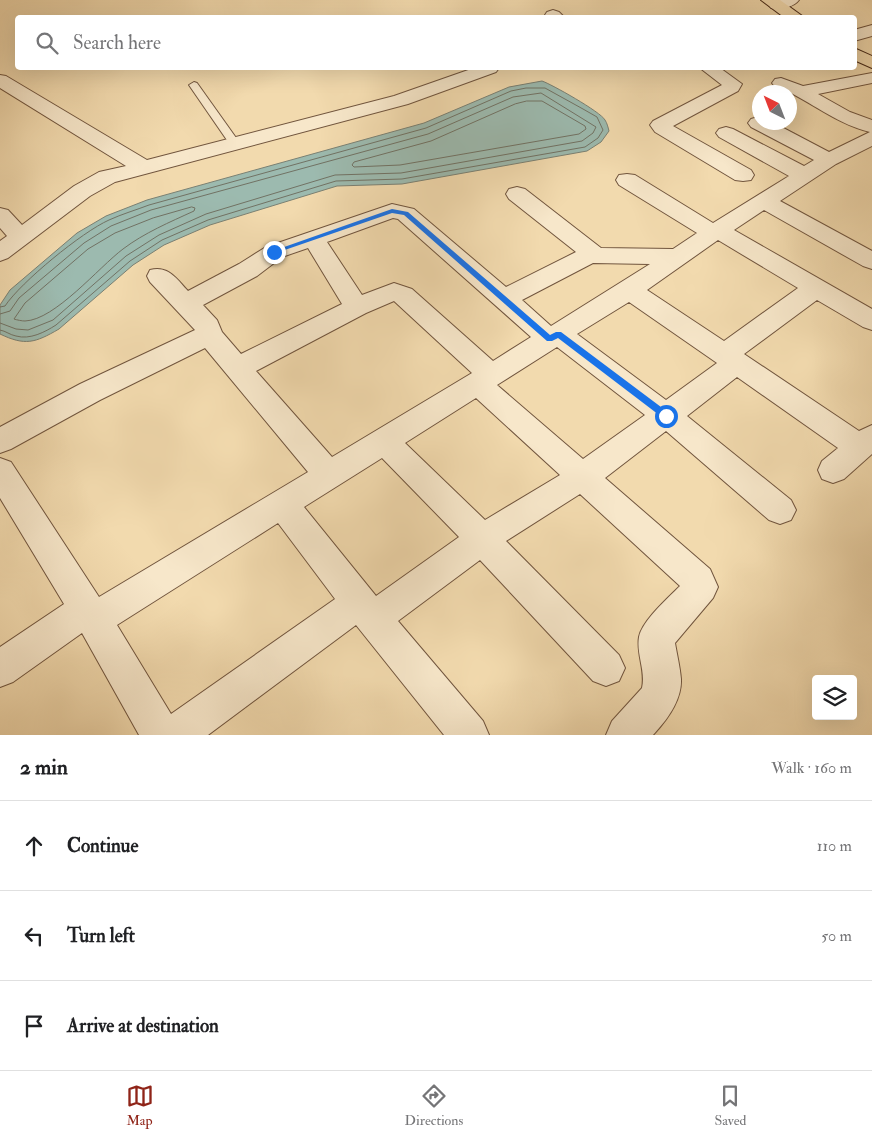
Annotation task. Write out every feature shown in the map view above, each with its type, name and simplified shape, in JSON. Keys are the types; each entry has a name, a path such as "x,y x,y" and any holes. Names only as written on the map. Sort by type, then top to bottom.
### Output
{"highway":[{"path":"779,2 794,15"},
{"path":"857,55 872,63"}],"street":[{"path":"857,35 872,30"},
{"path":"0,253 82,191 107,177 143,166 401,100 484,70"},
{"path":"712,70 733,84 731,87 660,125 662,128 743,175"},
{"path":"801,92 872,78"},
{"path":"0,80 143,166"},
{"path":"780,83 801,92 843,116 872,126"},
{"path":"782,130 856,152"},
{"path":"726,133 804,175"},
{"path":"0,668 329,475 629,290 715,231 804,175 856,152"},
{"path":"626,180 872,321"},
{"path":"517,194 594,254"},
{"path":"764,201 872,261"},
{"path":"186,303 248,270 274,252 392,211 398,211 406,214 504,300 666,416 780,510"},
{"path":"0,215 21,237"},
{"path":"314,238 357,307"},
{"path":"504,300 584,257 594,254 676,257"},
{"path":"159,276 208,326 209,335 329,475"},
{"path":"736,364 729,351 816,288"},
{"path":"629,290 736,364 866,442 833,470"},
{"path":"237,368 388,292 399,292 581,478 698,580 701,587 699,592 661,631 658,637 662,683 657,700 626,735"},
{"path":"0,441 90,392 209,335"},
{"path":"0,471 9,507 91,615 161,734 366,611 581,478 736,364"},
{"path":"384,441 482,539 606,668"},
{"path":"282,503 455,730"}],"lane":[{"path":"194,85 235,144"}],"water":[{"path":"542,81 602,116 606,121 609,131 601,142 587,151 402,184 337,186 210,225 164,245 133,265 51,334 36,340 23,341 0,334 0,305 10,290 77,233 106,216 147,200 424,123 509,87"}],"route":[{"path":"274,252 392,211 406,214 550,339 558,334 666,416"}]}
